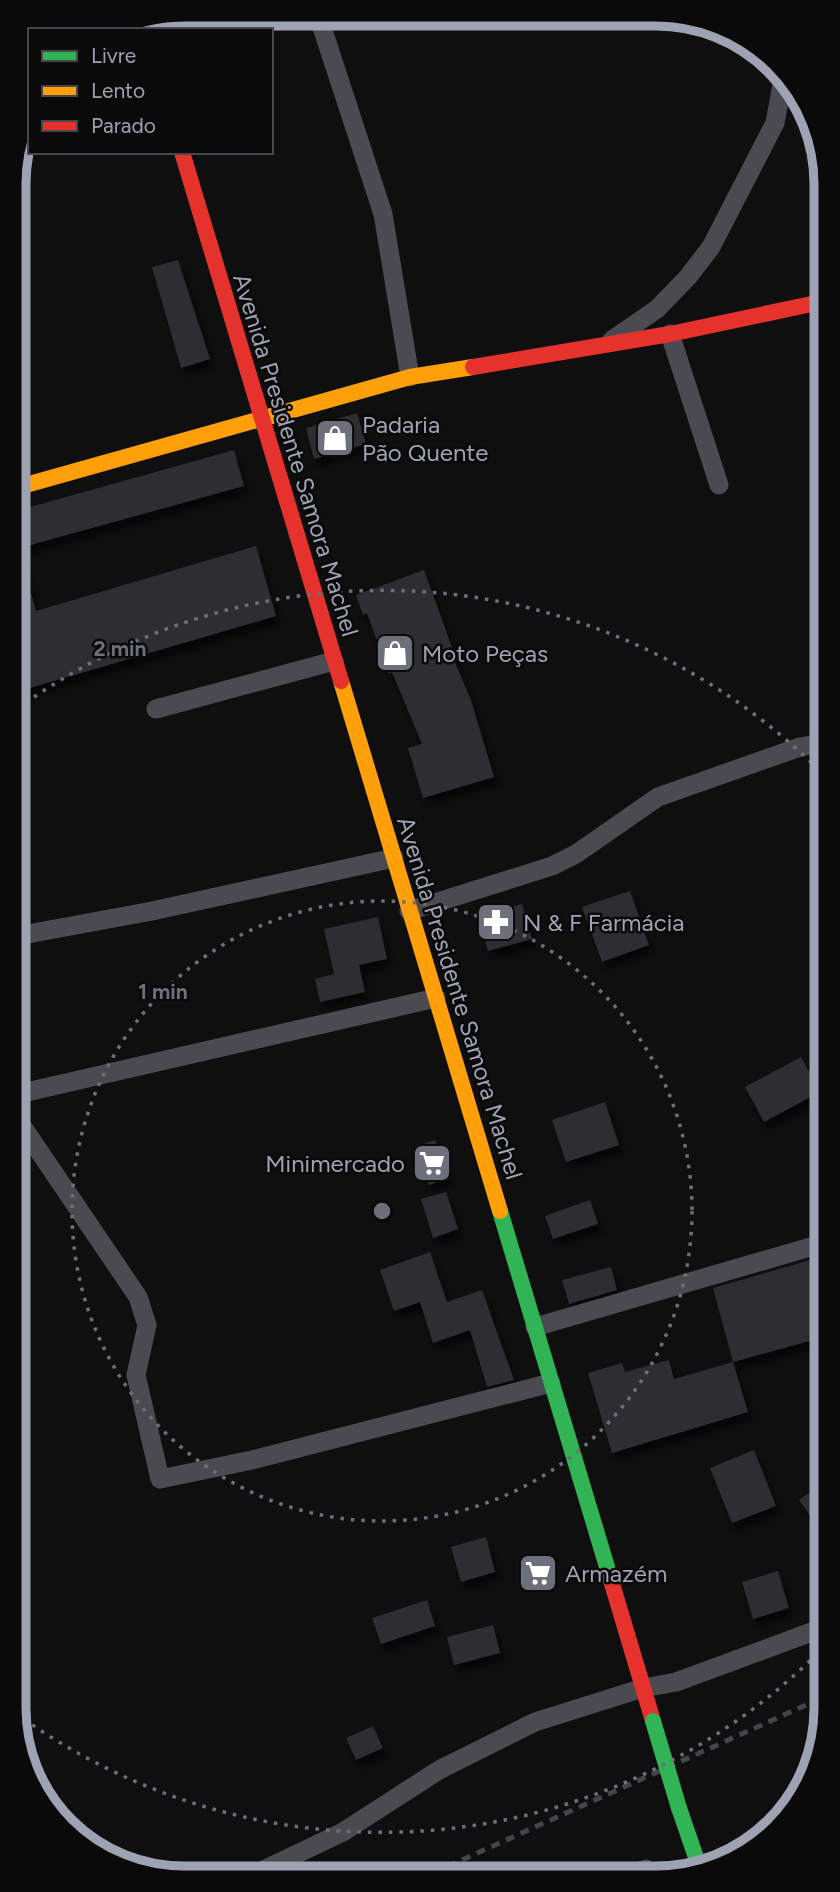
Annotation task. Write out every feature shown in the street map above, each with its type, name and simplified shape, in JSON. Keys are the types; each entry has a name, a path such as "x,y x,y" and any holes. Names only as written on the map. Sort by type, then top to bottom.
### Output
{"main road":[{"name":"Avenida Presidente Samora Machel","path":"183,154 695,1860"},
{"path":"27,485 410,377 670,334 814,303"}],"street":[{"path":"322,26 383,214 410,377"},
{"path":"610,342 657,309 688,277 711,247 775,123 781,88"},
{"path":"670,334 719,485"},
{"path":"156,709 334,661"},
{"path":"410,911 552,866 576,854 658,797 814,745"},
{"path":"27,934 152,911 394,858"},
{"path":"26,1092 436,998"},
{"path":"26,1132 126,1276 146,1316 146,1336 136,1375 160,1479 252,1460 551,1383"},
{"path":"535,1326 813,1246"},
{"path":"272,1866 343,1832 439,1770 535,1722 643,1688 676,1682 813,1631"}],"building":[{"path":"178,260 210,359 181,368 152,267"},
{"path":"357,413 366,444 314,459 306,428"},
{"path":"234,450 244,486 27,546 27,508"},
{"path":"256,546 276,616 27,689 27,579 36,611"},
{"path":"424,570 453,650 450,651 471,700 494,777 423,798 408,748 422,744 392,672 389,674 367,613 363,615 356,595"},
{"path":"630,891 649,945 602,962 582,907"},
{"path":"522,904 532,939 488,951 478,916"},
{"path":"378,917 387,959 359,965 365,992 320,1002 315,979 334,974 324,929"},
{"path":"801,1057 813,1080 813,1096 764,1122 745,1087"},
{"path":"605,1102 619,1145 566,1162 552,1120"},
{"path":"435,1140 448,1178 429,1185 416,1146"},
{"path":"446,1192 458,1229 433,1238 421,1199"},
{"path":"590,1200 598,1224 553,1239 545,1216"},
{"path":"430,1252 447,1302 482,1290 514,1380 487,1387 470,1330 433,1343 420,1302 394,1311 380,1270"},
{"path":"813,1259 813,1340 733,1362 713,1288"},
{"path":"611,1267 617,1290 569,1304 562,1280"},
{"path":"669,1360 674,1379 733,1362 748,1412 612,1453 588,1373 622,1363 625,1372"},
{"path":"754,1450 776,1506 732,1523 710,1468"},
{"path":"813,1490 813,1520 799,1500"},
{"path":"486,1537 495,1572 461,1582 451,1547"},
{"path":"778,1571 789,1608 753,1619 742,1582"},
{"path":"427,1600 435,1626 381,1644 372,1618"},
{"path":"493,1625 500,1653 454,1665 447,1637"},
{"path":"373,1726 383,1748 356,1760 346,1738"}],"railway":[{"path":"449,1866 813,1702"}],"traffic: fast":[{"path":"500,1211 610,1577"},
{"path":"653,1721 679,1808"},
{"path":"679,1808 697,1860"}],"traffic: slow":[{"path":"27,485 410,377 473,367"},
{"path":"341,681 500,1211"}],"traffic: jam":[{"path":"183,154 341,681"},
{"path":"473,367 670,334 814,303"},
{"path":"610,1577 653,1721"}],"place":[{"name":"Padaria Pão Quente","path":"335,438"},
{"name":"Moto Peças","path":"395,653"},
{"name":"N & F Farmácia","path":"496,922"},
{"name":"Minimercado","path":"432,1163"},
{"name":"Armazém","path":"538,1573"}]}
